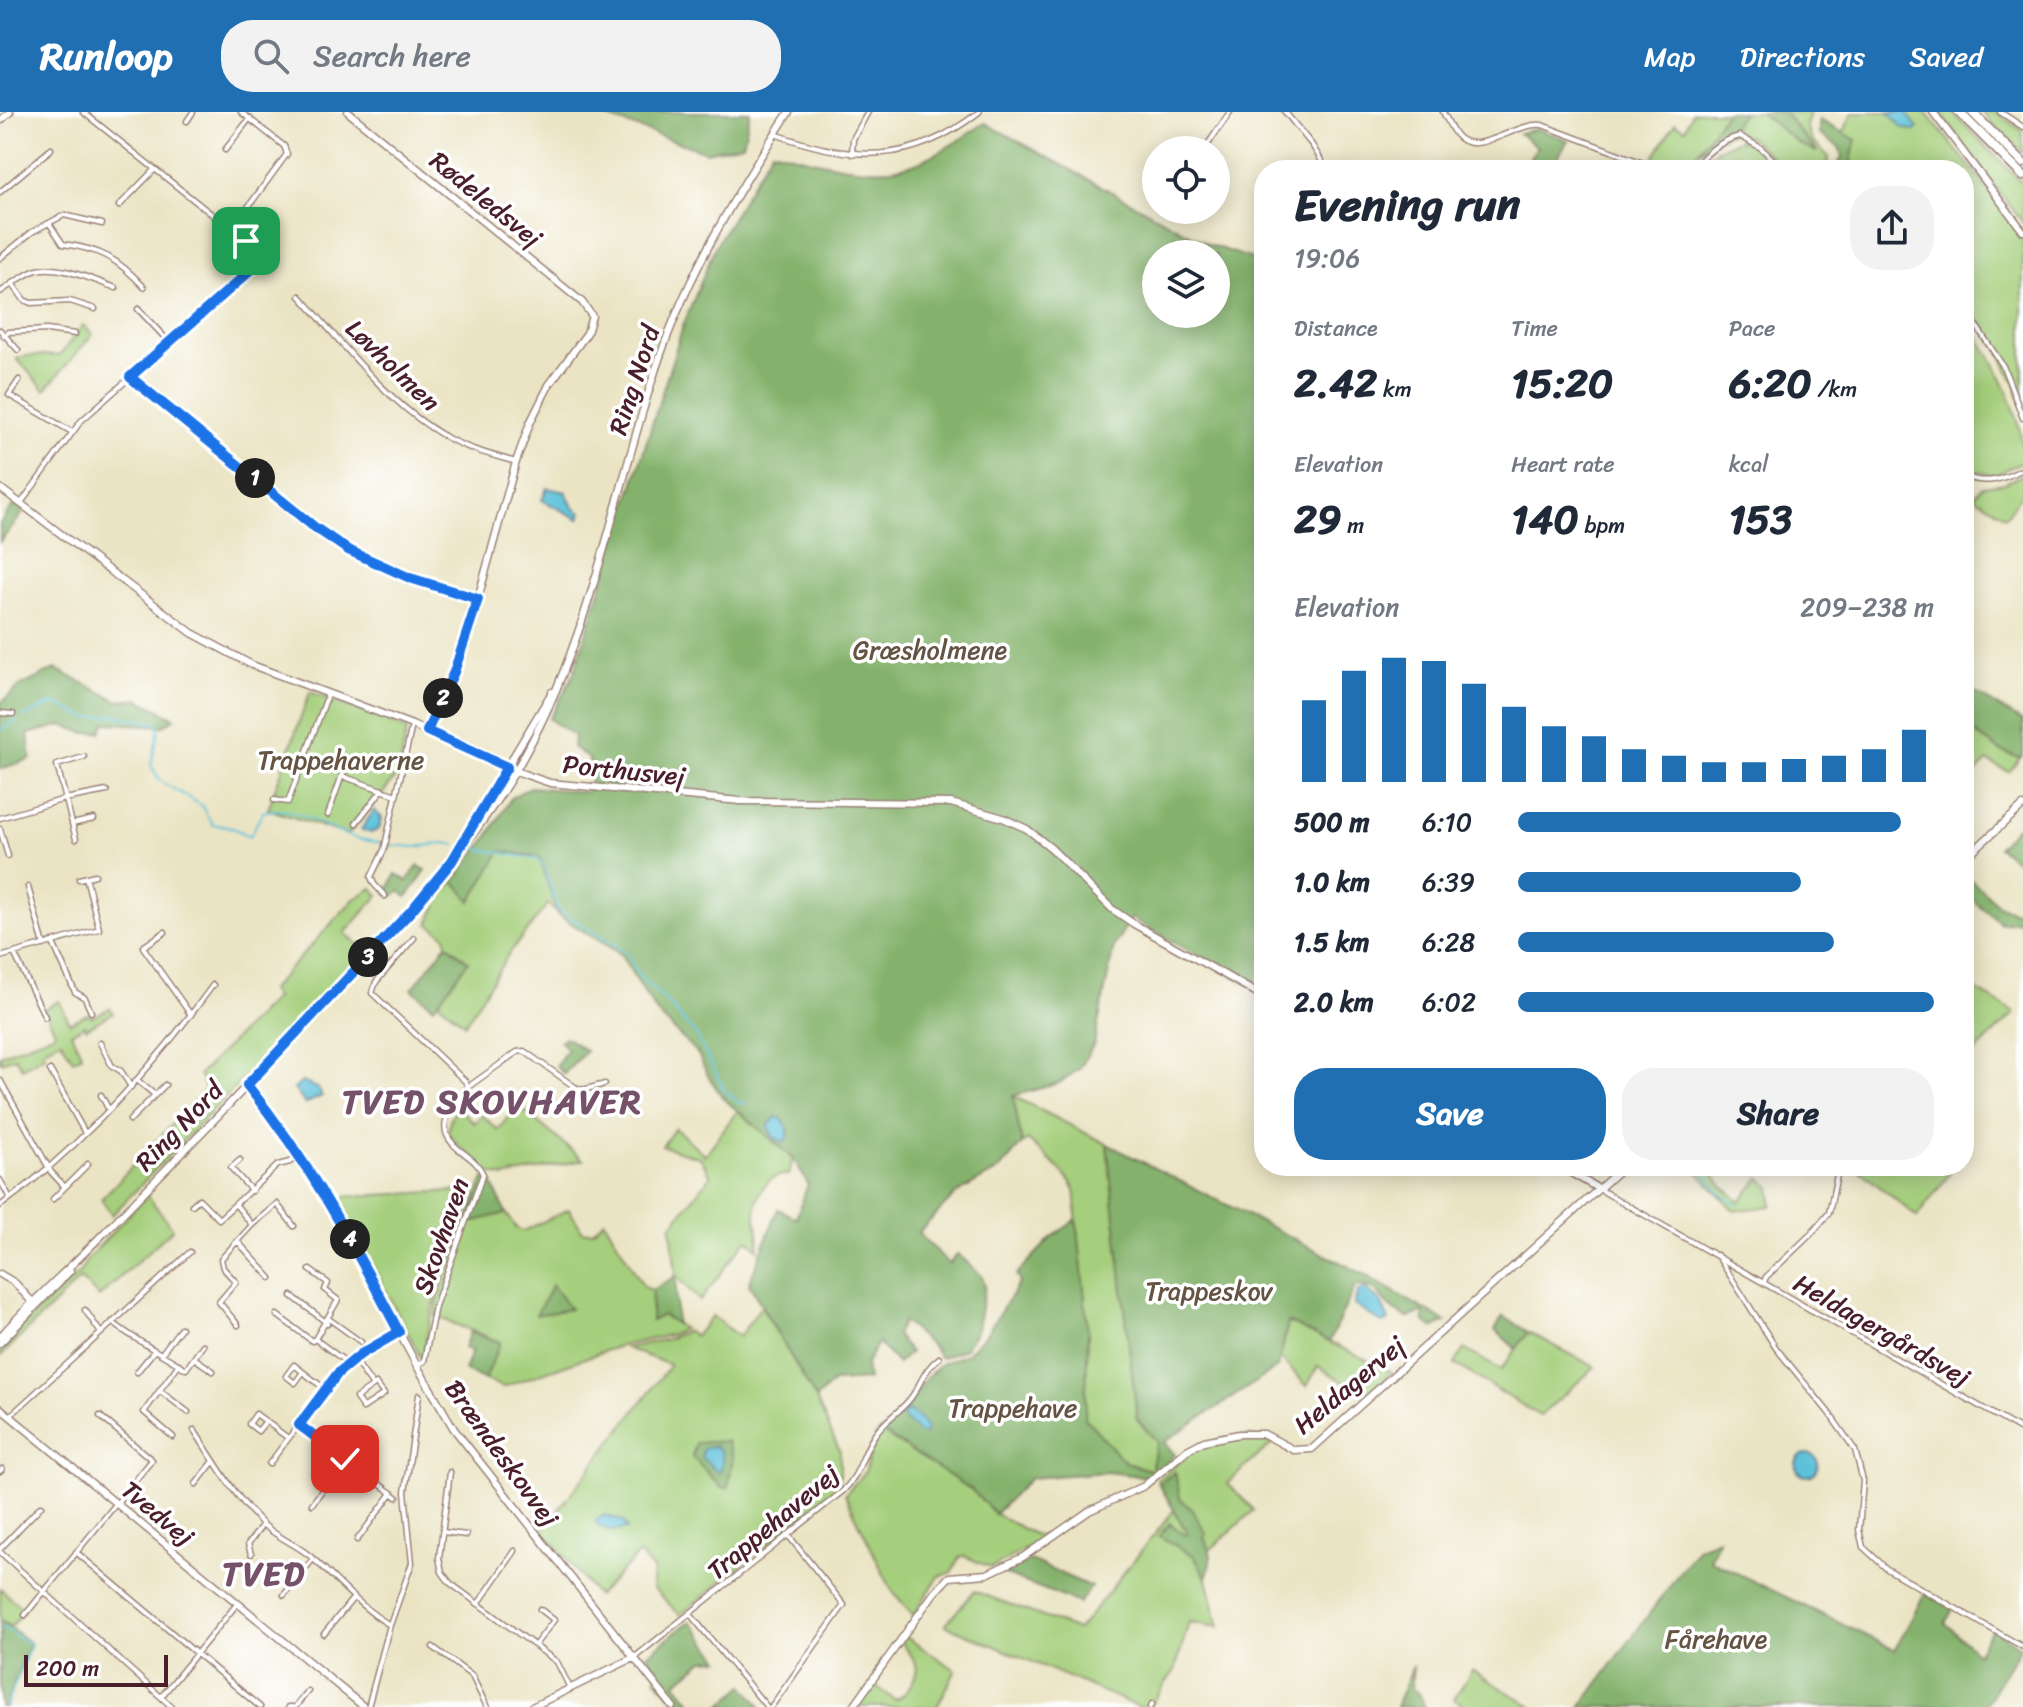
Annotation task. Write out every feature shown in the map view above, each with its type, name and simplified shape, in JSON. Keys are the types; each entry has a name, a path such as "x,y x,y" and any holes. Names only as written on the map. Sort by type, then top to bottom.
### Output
{"highway":[{"path":"1959,112 2023,176"},
{"path":"1972,112 2023,163"}],"street":[{"path":"0,121 10,112"},
{"path":"21,503 72,432 96,406 262,258 232,229 83,112"},
{"path":"187,121 193,112"},
{"path":"232,229 287,154 284,146 241,112"},
{"name":"Rødeledsvej","path":"348,112 590,311 592,321 587,333 544,395 516,462"},
{"name":"Ring Nord","path":"0,1340 411,911 452,861 516,771 550,706 585,617 647,396 670,330 705,252 749,173 789,112"},
{"path":"852,154 853,139 868,112"},
{"path":"775,134 808,147 852,154 910,149 949,132 979,112"},
{"path":"1214,136 1230,112"},
{"path":"1285,112 1321,160"},
{"path":"1443,112 1457,136 1466,143 1476,145 1530,124 1542,125 1635,160"},
{"path":"1933,112 1969,160"},
{"path":"2000,112 2023,127"},
{"path":"225,150 250,118"},
{"path":"1700,160 1715,146 1740,136 1761,148 1774,160"},
{"path":"0,192 51,149"},
{"path":"1974,166 2023,231"},
{"path":"119,206 154,170"},
{"path":"0,258 32,232 64,215 102,224"},
{"path":"49,223 63,244 88,247 118,260 144,287"},
{"path":"0,292 42,269 79,274 116,288"},
{"path":"12,283 24,300 31,303 70,301 95,309"},
{"name":"Løvholmen","path":"300,296 386,390 425,424 474,449 516,462"},
{"path":"138,309 169,342"},
{"path":"1974,322 2003,366 2023,418"},
{"path":"0,330 18,350"},
{"path":"4,336 9,332 47,330 75,334"},
{"path":"130,377 313,526 348,550 410,578 478,599"},
{"path":"19,380 9,395 72,432"},
{"path":"427,731 454,672 516,462"},
{"path":"1974,479 1997,481 2023,469"},
{"name":"Porthusvej","path":"0,488 207,643 252,665 427,731 516,771 558,784 740,801 951,803 1003,818 1027,829 1051,848 1112,909 1254,991"},
{"name":"Ring Nord","path":"452,861 560,680"},
{"path":"274,800 288,802 328,693"},
{"path":"0,713 13,714"},
{"path":"385,896 371,877 384,850 412,725"},
{"path":"76,839 57,765 84,757"},
{"path":"328,815 348,758"},
{"path":"475,830 508,774 507,767"},
{"path":"342,776 396,795"},
{"path":"356,823 382,790"},
{"path":"0,818 65,799 107,791"},
{"path":"1974,850 2023,806"},
{"path":"72,824 94,819"},
{"path":"0,829 8,856"},
{"path":"79,879 95,875"},
{"path":"0,957 99,929 86,877"},
{"path":"28,887 44,945"},
{"path":"165,932 143,947 191,1015"},
{"path":"414,938 376,982 373,996 468,1087"},
{"path":"53,943 75,993 85,998 91,1012"},
{"path":"14,953 45,1017"},
{"path":"0,1206 49,1167 109,1110 213,985"},
{"path":"100,1043 112,1066 121,1071 131,1087"},
{"name":"Skovhaven","path":"417,1366 424,1361 435,1306 483,1174 477,1163 454,1145 445,1131 447,1115 468,1087 517,1052 524,1051 583,1090 605,1084"},
{"path":"50,1070 85,1133"},
{"path":"0,1080 49,1167 65,1187"},
{"path":"137,1080 155,1095"},
{"path":"130,1120 165,1085"},
{"name":"Brændeskovvej","path":"247,1085 300,1154 337,1213 417,1366 454,1429 673,1707"},
{"path":"101,1095 109,1110"},
{"path":"192,1205 199,1199 219,1219 278,1165 290,1162 300,1154"},
{"path":"240,1160 231,1168 252,1191"},
{"path":"53,1199 88,1164"},
{"path":"1576,1176 1599,1189"},
{"name":"Heldagervej","path":"853,1707 934,1593 949,1577 987,1574 1023,1557 1089,1511 1144,1486 1187,1450 1204,1441 1239,1434 1264,1434 1294,1450 1312,1449 1613,1176"},
{"name":"Heldagergårdsvej","path":"1764,1283 1766,1277 1829,1213 1837,1176"},
{"path":"0,1180 10,1198"},
{"name":"Heldagergårdsvej","path":"1599,1189 2023,1431"},
{"path":"238,1325 219,1302 236,1282 223,1268 221,1259 252,1225 277,1204 294,1226"},
{"path":"236,1205 252,1225"},
{"path":"238,1242 271,1278"},
{"path":"10,1416 190,1252"},
{"path":"1717,1255 1776,1348 1855,1450 1863,1481 1859,1530 1863,1547 1887,1569 2023,1647"},
{"path":"1726,1270 1732,1264"},
{"path":"310,1270 328,1283 325,1290 338,1300 315,1339"},
{"path":"0,1274 15,1283 34,1304"},
{"path":"292,1296 361,1342"},
{"path":"85,1310 101,1333"},
{"path":"277,1315 349,1364"},
{"path":"112,1322 137,1342 162,1353 186,1369 203,1345"},
{"path":"162,1353 181,1328"},
{"path":"269,1464 325,1389 349,1364 399,1332"},
{"path":"137,1372 154,1351"},
{"path":"194,1358 213,1371"},
{"name":"Trappehavevej","path":"635,1657 851,1483 877,1431 911,1397 930,1364 939,1358"},
{"path":"354,1359 373,1386"},
{"path":"173,1437 144,1412 179,1364"},
{"path":"303,1372 295,1383 286,1376 294,1365 325,1389"},
{"path":"376,1384 384,1394 363,1408 356,1398 373,1386 376,1384"},
{"path":"160,1391 188,1412"},
{"path":"366,1707 412,1563 404,1501 419,1395"},
{"name":"Tvedvej","path":"1,1410 366,1707"},
{"path":"25,1615 152,1460 100,1416"},
{"path":"266,1421 288,1438"},
{"path":"299,1425 397,1497"},
{"path":"194,1430 263,1524 281,1540 313,1559 390,1625"},
{"path":"312,1504 345,1459"},
{"path":"196,1484 214,1461"},
{"path":"450,1472 439,1558 442,1572 450,1583 557,1662 570,1688"},
{"path":"357,1540 392,1493"},
{"path":"41,1506 0,1551 172,1707"},
{"path":"251,1554 248,1544 263,1524"},
{"path":"443,1532 466,1535"},
{"path":"690,1614 769,1707 844,1605 788,1535"},
{"path":"478,1604 515,1551"},
{"path":"76,1552 260,1707"},
{"path":"284,1595 313,1559"},
{"path":"324,1634 354,1597"},
{"path":"161,1697 237,1604"},
{"path":"535,1645 554,1620 540,1609"},
{"path":"433,1647 472,1676 487,1707"},
{"path":"532,1707 635,1657"},
{"path":"292,1707 308,1691"}],"green space":[{"path":"592,112 750,112 743,144 706,152"},
{"path":"1692,112 1726,112 1692,160 1652,160 1675,123 1685,129"},
{"path":"1726,112 1743,112 1727,134 1698,152"},
{"path":"1743,112 1760,112 1799,144 1816,150 1783,112 1810,113 1806,126 1812,141 1829,157 1828,160 1776,160 1750,138 1727,134"},
{"path":"1760,112 1783,112 1817,152 1799,144"},
{"path":"1853,112 1925,112 1965,160 1847,160 1848,136 1843,133"},
{"path":"1939,112 1952,112 2023,184 2023,223"},
{"path":"1981,112 1996,112 2023,131 2023,153"},
{"path":"1819,120 1856,140 1851,160 1841,160 1840,148 1819,134"},
{"name":"Græsholmene","path":"985,123 1142,209 1142,224 1170,224 1200,240 1142,240 1142,328 1230,328 1230,252 1254,260 1254,987 1131,918 1114,946 1094,1044 1079,1069 1059,1083 1013,1096 1022,1144 1000,1169 956,1194 918,1233 949,1264 958,1254 982,1276 985,1286 977,1329 965,1349 940,1358 934,1348 903,1321 896,1335 910,1352 898,1364 878,1343 866,1363 868,1380 833,1382 816,1399 749,1284 778,1209 796,1218 808,1184 793,1158 723,1098 698,1054 658,1014 620,954 558,915 539,857 501,851 471,901 454,881 487,838 511,798 530,787 587,792 591,777 589,759 573,747 574,736 549,719 573,676 683,326 715,247 772,150 837,165 872,169 902,167 924,159","holes":["780,1118 789,1133 783,1141 773,1137 768,1126"]},
{"path":"1537,129 1568,140 1556,160 1531,160 1537,147 1519,133"},
{"path":"1739,140 1749,143 1770,160 1705,160"},
{"path":"1974,171 2023,239 2023,410 2000,351 1974,316"},
{"path":"83,325 93,334 45,390 17,359 60,355"},
{"path":"1974,332 2005,385 2022,442 2023,461 1996,475 1974,472"},
{"path":"2023,474 2023,492 2006,516 1974,497 1983,486 2005,483"},
{"path":"14,504 24,512 0,542 0,523"},
{"path":"55,669 119,701 138,699 175,718 164,726 105,723 101,732 84,733 63,725 28,734 31,759 0,769 0,704 19,687"},
{"name":"Trappehaverne","path":"310,692 407,729 398,775 348,835 268,809"},
{"path":"1974,692 2023,722 2023,756 2020,758 2001,751 1974,733"},
{"path":"1974,733 2001,751 2020,758 2009,772 1987,761 1974,775"},
{"path":"2017,826 2023,830 2023,865 1998,847"},
{"path":"501,851 539,857 558,915 548,904 508,955 465,1024 438,1002 468,961 447,944 446,936 429,924 440,897 454,881 471,901"},
{"path":"418,866 426,870 407,897 400,891 391,897 386,893 396,874 407,881"},
{"path":"1974,883 2000,906 2023,915 2023,925 2017,921 2001,923 1974,901"},
{"path":"372,888 379,895 345,933 366,951 112,1215 101,1199 206,1089 199,1075 275,998 270,990 353,900"},
{"path":"447,944 468,962 434,1007 412,989"},
{"path":"1974,989 2015,1013 1974,1053"},
{"path":"59,1001 70,1023 87,1014 93,1017 110,1008 113,1013 71,1033 82,1055 73,1060 61,1040 43,1050 45,1055 22,1068 15,1057 0,1062 0,1055 53,1034 55,1031 44,1009"},
{"path":"565,1037 586,1051 564,1074 556,1066 567,1049 560,1041"},
{"path":"507,1096 583,1160 504,1177 485,1172 451,1137 450,1119 457,1106 474,1123 482,1115 498,1130 512,1112 503,1104"},
{"path":"1013,1096 1107,1144 1137,1419 1157,1442 1152,1465 1157,1472 1126,1463 1085,1418 1088,1332 1075,1191 1061,1171 1028,1140 1022,1144"},
{"path":"738,1110 793,1158 789,1175 781,1175 768,1182 757,1201 758,1249 747,1239 700,1301 676,1276 671,1226 711,1176 701,1158 662,1146 675,1128 705,1155"},
{"name":"Trappeskov","path":"1107,1144 1361,1273 1446,1322 1433,1328 1424,1322 1423,1312 1407,1318 1391,1308 1373,1289 1355,1286 1329,1342 1288,1322 1278,1367 1164,1442 1175,1455 1157,1472 1152,1466 1157,1442 1137,1419"},
{"path":"1702,1176 1715,1176 1740,1201 1760,1178 1771,1187 1772,1206 1735,1211"},
{"path":"1866,1176 1948,1176 1917,1217"},
{"path":"484,1178 490,1179 506,1213 467,1223"},
{"path":"475,1190 433,1307 422,1360 337,1197"},
{"path":"147,1195 173,1229 99,1297 80,1279 0,1357 0,1349 79,1273 89,1257"},
{"path":"569,1209 583,1232 593,1231 604,1220 644,1287 652,1290 651,1320 663,1314 683,1329 616,1347 503,1387 485,1380 500,1342 435,1316 467,1223 506,1213 517,1229 524,1231"},
{"name":"Trappehave","path":"1075,1220 1088,1332 1085,1418 1126,1463 1153,1471 1148,1477 1107,1472 1030,1478 995,1514 972,1490 883,1433 907,1407 926,1378 942,1363 967,1354 986,1334 1020,1282 1016,1275 1051,1238"},
{"path":"676,1276 676,1324 663,1315 651,1321 652,1290"},
{"path":"552,1285 570,1309 536,1315"},
{"path":"761,1306 816,1399 840,1452 840,1486 680,1615 652,1587 653,1569 639,1554 597,1596 543,1530 670,1365 626,1348 668,1339 687,1331 695,1336 712,1316 739,1337"},
{"path":"1503,1316 1528,1332 1516,1349 1495,1330"},
{"path":"1288,1322 1392,1372 1365,1396 1318,1366 1307,1386 1280,1358"},
{"path":"470,1332 500,1342 485,1380 464,1370 472,1351 464,1348"},
{"path":"1528,1332 1595,1367 1540,1416 1455,1364 1464,1349 1501,1370"},
{"path":"880,1431 972,1490 995,1514 1043,1539 992,1568 964,1556 959,1558 952,1573 939,1576 913,1616 891,1589 845,1494 865,1472 875,1437"},
{"path":"1249,1436 1275,1441 1227,1483 1254,1510 1209,1551 1193,1511 1180,1498 1175,1472 1159,1484 1157,1480 1200,1446"},
{"path":"727,1441 733,1457 728,1488 722,1488 692,1457 696,1443"},
{"path":"1175,1472 1180,1498 1193,1511 1206,1533 1204,1538 1211,1555 1207,1579 1194,1556 1159,1536 1170,1523 1184,1535 1188,1534 1159,1484"},
{"path":"1174,1510 1188,1534 1159,1536 1194,1556 1207,1579 1219,1627 1189,1622 1175,1670 1149,1707 1139,1707 945,1625 974,1591 1078,1630"},
{"name":"Fårehave","path":"1719,1539 1710,1560 1895,1650 1925,1593 1953,1609 1945,1623 1977,1653 1992,1629 2020,1647 1984,1707 1581,1707 1698,1547"},
{"path":"1030,1560 1091,1587 1079,1603 1004,1574"},
{"path":"0,1588 24,1610 11,1627 0,1620"},
{"path":"0,1620 30,1643 5,1707 0,1707"},
{"path":"690,1621 720,1659 704,1660 676,1683 695,1707 680,1707 656,1678 660,1671 647,1655"},
{"path":"906,1637 956,1670 937,1707 855,1707 872,1683 895,1700 907,1691 917,1668 902,1643"},
{"path":"1413,1666 1411,1688 1420,1695 1425,1707 1396,1707"},
{"path":"1472,1670 1532,1707 1468,1707 1454,1699"},
{"path":"744,1685 761,1707 719,1707"}],"water":[{"path":"1906,112 1918,128 1915,131 1902,127 1889,113"},
{"path":"547,488 566,492 573,507 581,513 579,519 542,500"},
{"path":"374,810 382,818 379,829 371,833 361,830"},
{"path":"302,1082 317,1088 322,1096 305,1104 294,1089"},
{"path":"776,1117 782,1119 788,1128 788,1137 783,1142 773,1137 768,1126"},
{"path":"1365,1289 1381,1302 1389,1321 1382,1323 1354,1305 1358,1291"},
{"path":"908,1411 923,1423 927,1429 925,1434 920,1434 903,1419"},
{"path":"715,1446 722,1454 720,1472 701,1457 703,1449"},
{"path":"1807,1454 1815,1457 1818,1465 1815,1473 1807,1476 1799,1473 1796,1465 1799,1457"},
{"path":"604,1515 623,1521 627,1529 612,1531 599,1526 596,1521"}],"waterway":[{"path":"24,717 54,703 87,718 113,715 157,724 159,730 151,765 160,781 201,805 213,825 228,826 250,836 263,812 286,811 349,836 382,843"},
{"path":"0,730 17,721"},
{"path":"388,845 456,845"},
{"path":"470,847 475,848"},
{"path":"478,849 536,859 543,865 558,910 628,954 639,976 696,1035 725,1091 739,1103 746,1103"},
{"path":"1707,1176 1720,1194 1738,1205"},
{"path":"0,1626 31,1644 6,1707"}],"district":[{"name":"TVED SKOVHAVER","path":"492,1101"},
{"name":"TVED","path":"264,1573"}],"route":[{"path":"246,241 261,254 259,263 130,377 313,526 348,550 410,578 478,599 454,672 427,731 507,767 452,861 411,911 247,1085 300,1154 326,1195 399,1332 361,1354 338,1373 299,1425 345,1459"}]}
